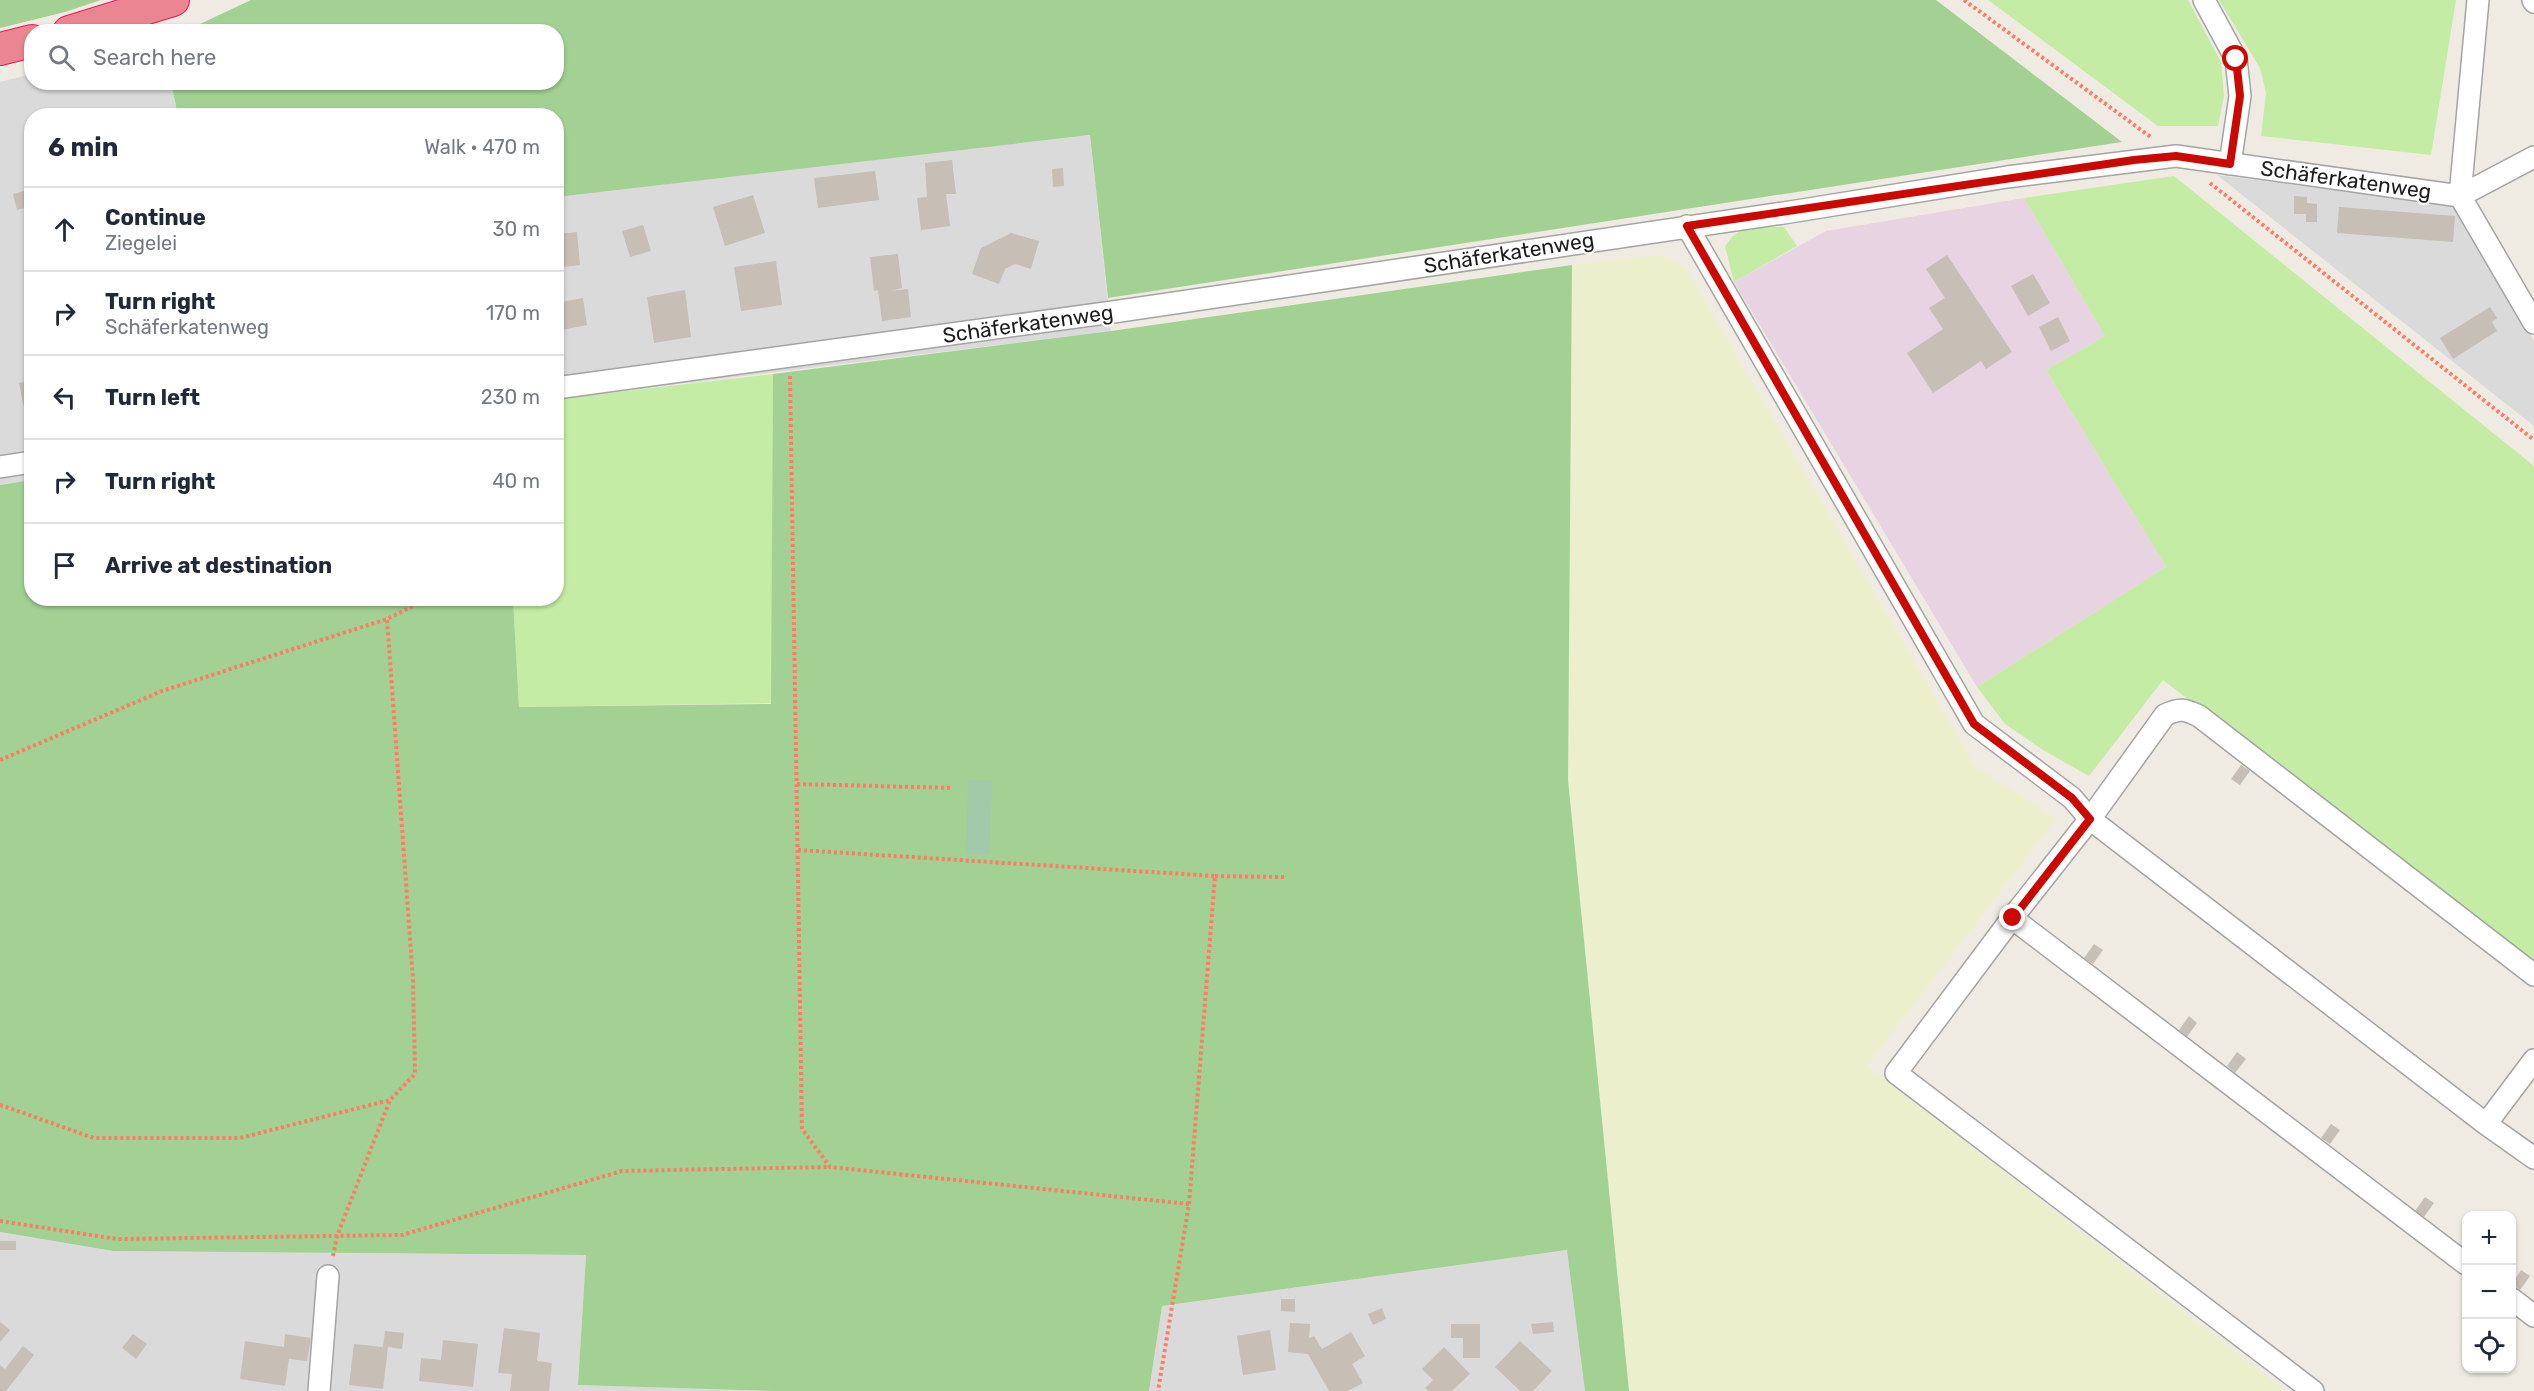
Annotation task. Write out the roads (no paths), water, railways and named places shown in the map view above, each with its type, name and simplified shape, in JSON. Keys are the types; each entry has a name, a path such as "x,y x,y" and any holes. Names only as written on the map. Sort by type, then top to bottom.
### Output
{"highway":[{"path":"95,24 172,0"},
{"path":"0,49 24,43"}],"street":[{"path":"2204,0 2236,59 2240,96 2230,164"},
{"path":"2478,0 2460,196 2534,323"},
{"name":"Schäferkatenweg","path":"564,387 1125,311 2007,177 2176,156 2460,196"},
{"path":"2460,196 2534,157"},
{"path":"1687,226 1974,724 2072,798 2090,819 2534,1158"},
{"path":"0,467 24,463"},
{"path":"2313,1391 1896,1074 2090,819 2165,715 2176,709 2186,709 2199,716 2534,975"},
{"path":"2013,918 2462,1261"},
{"path":"2487,1124 2534,1060"},
{"path":"319,1391 328,1276"},
{"path":"2516,1303 2534,1316"}]}
